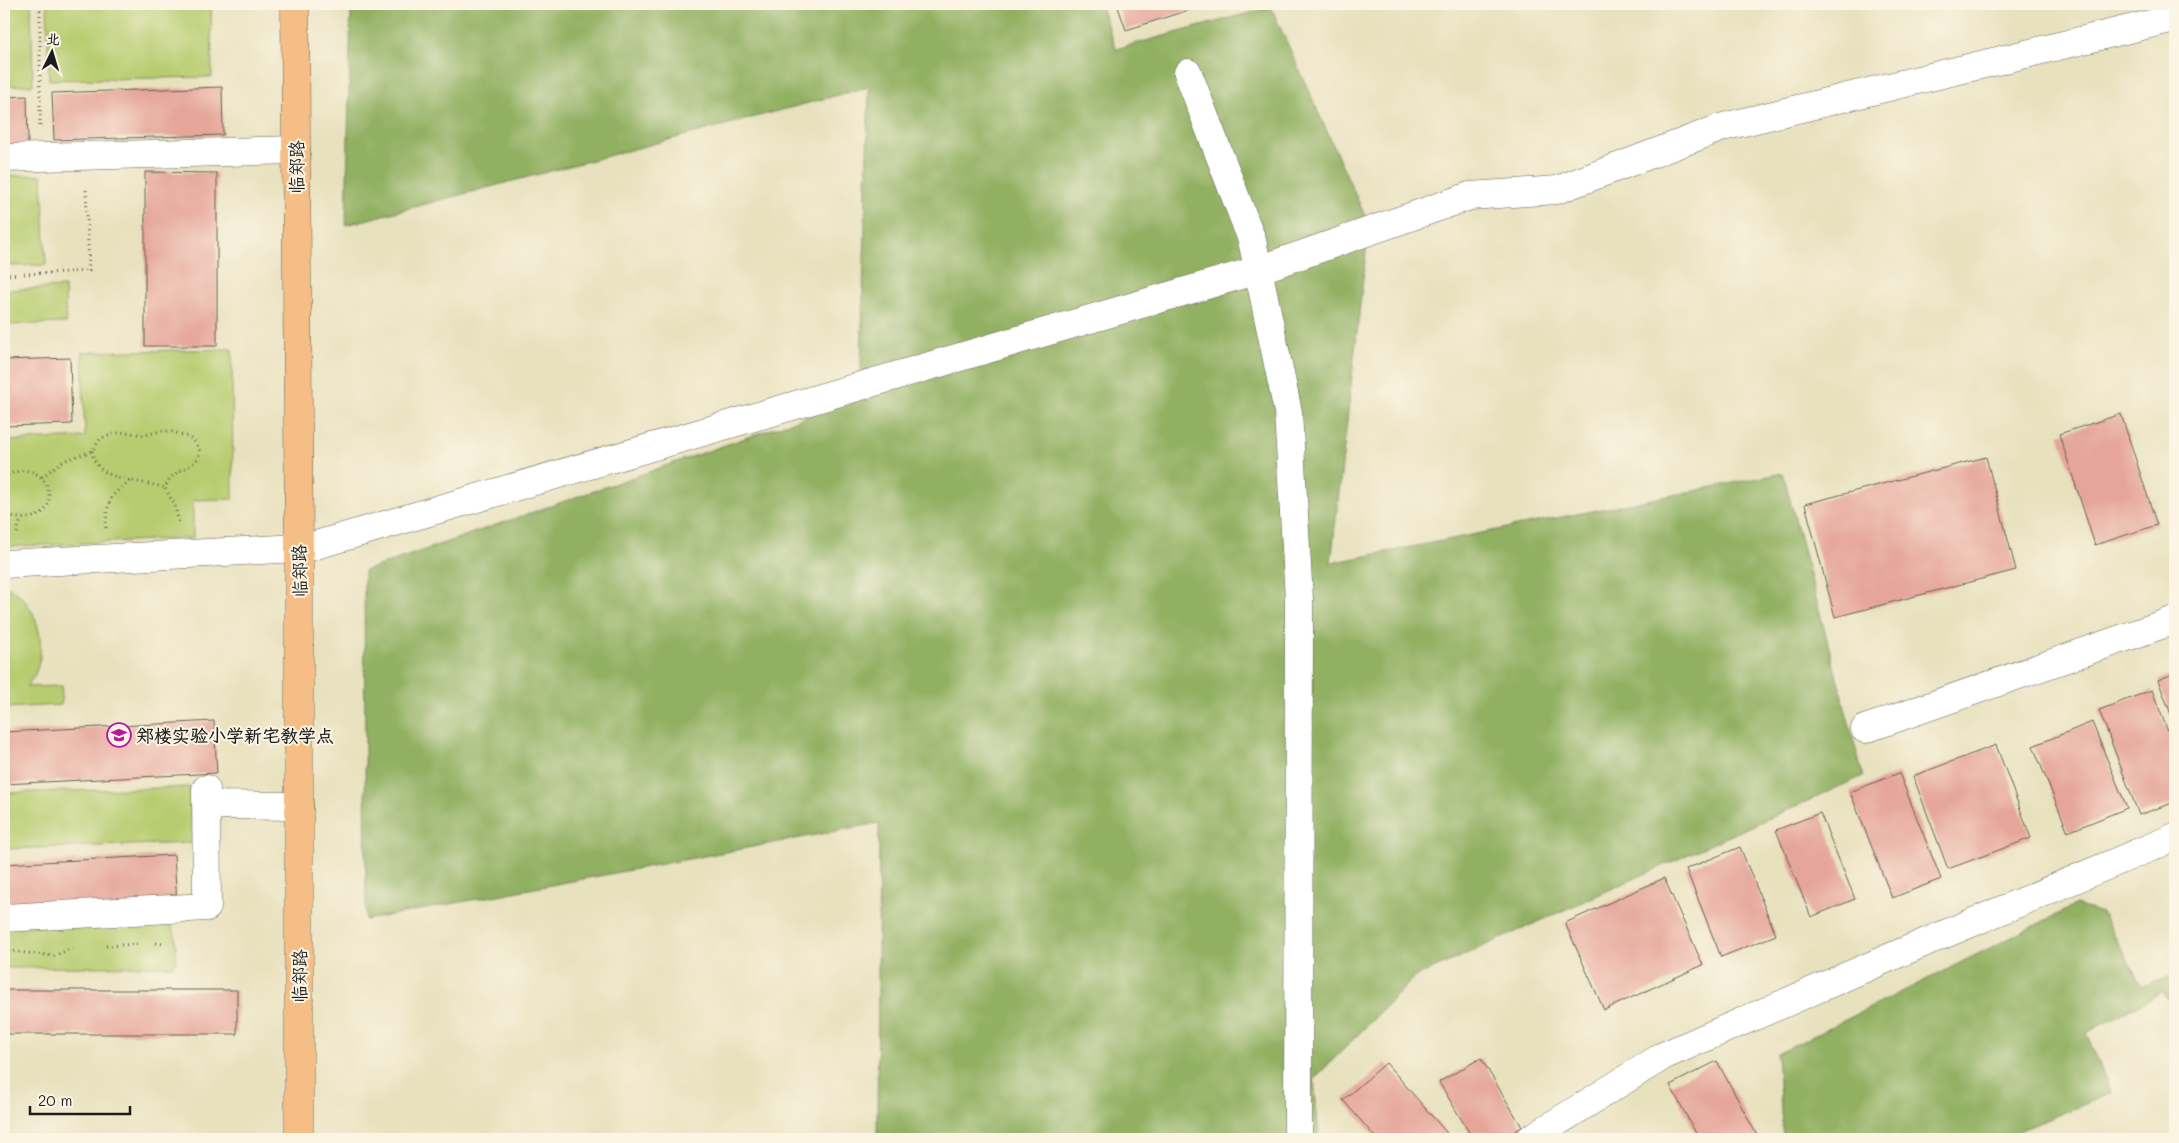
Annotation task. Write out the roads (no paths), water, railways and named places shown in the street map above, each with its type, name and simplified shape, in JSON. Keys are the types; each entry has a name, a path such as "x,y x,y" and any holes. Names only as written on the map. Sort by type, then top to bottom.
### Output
{"main road":[{"name":"临郑路","path":"295,4 299,549 300,1139"}],"street":[{"path":"4,564 299,549 1258,270 1470,196 1557,190 1723,126 2175,18"},
{"path":"1188,73 1252,240 1288,412 1299,599 1298,1139"},
{"path":"4,158 296,150"},
{"path":"1865,729 2175,620"},
{"path":"4,918 207,907 206,797 299,806"},
{"path":"1530,1139 1663,1056 2175,837"}],"place":[{"name":"郑楼实验小学新宅教学点","path":"119,735"}]}
